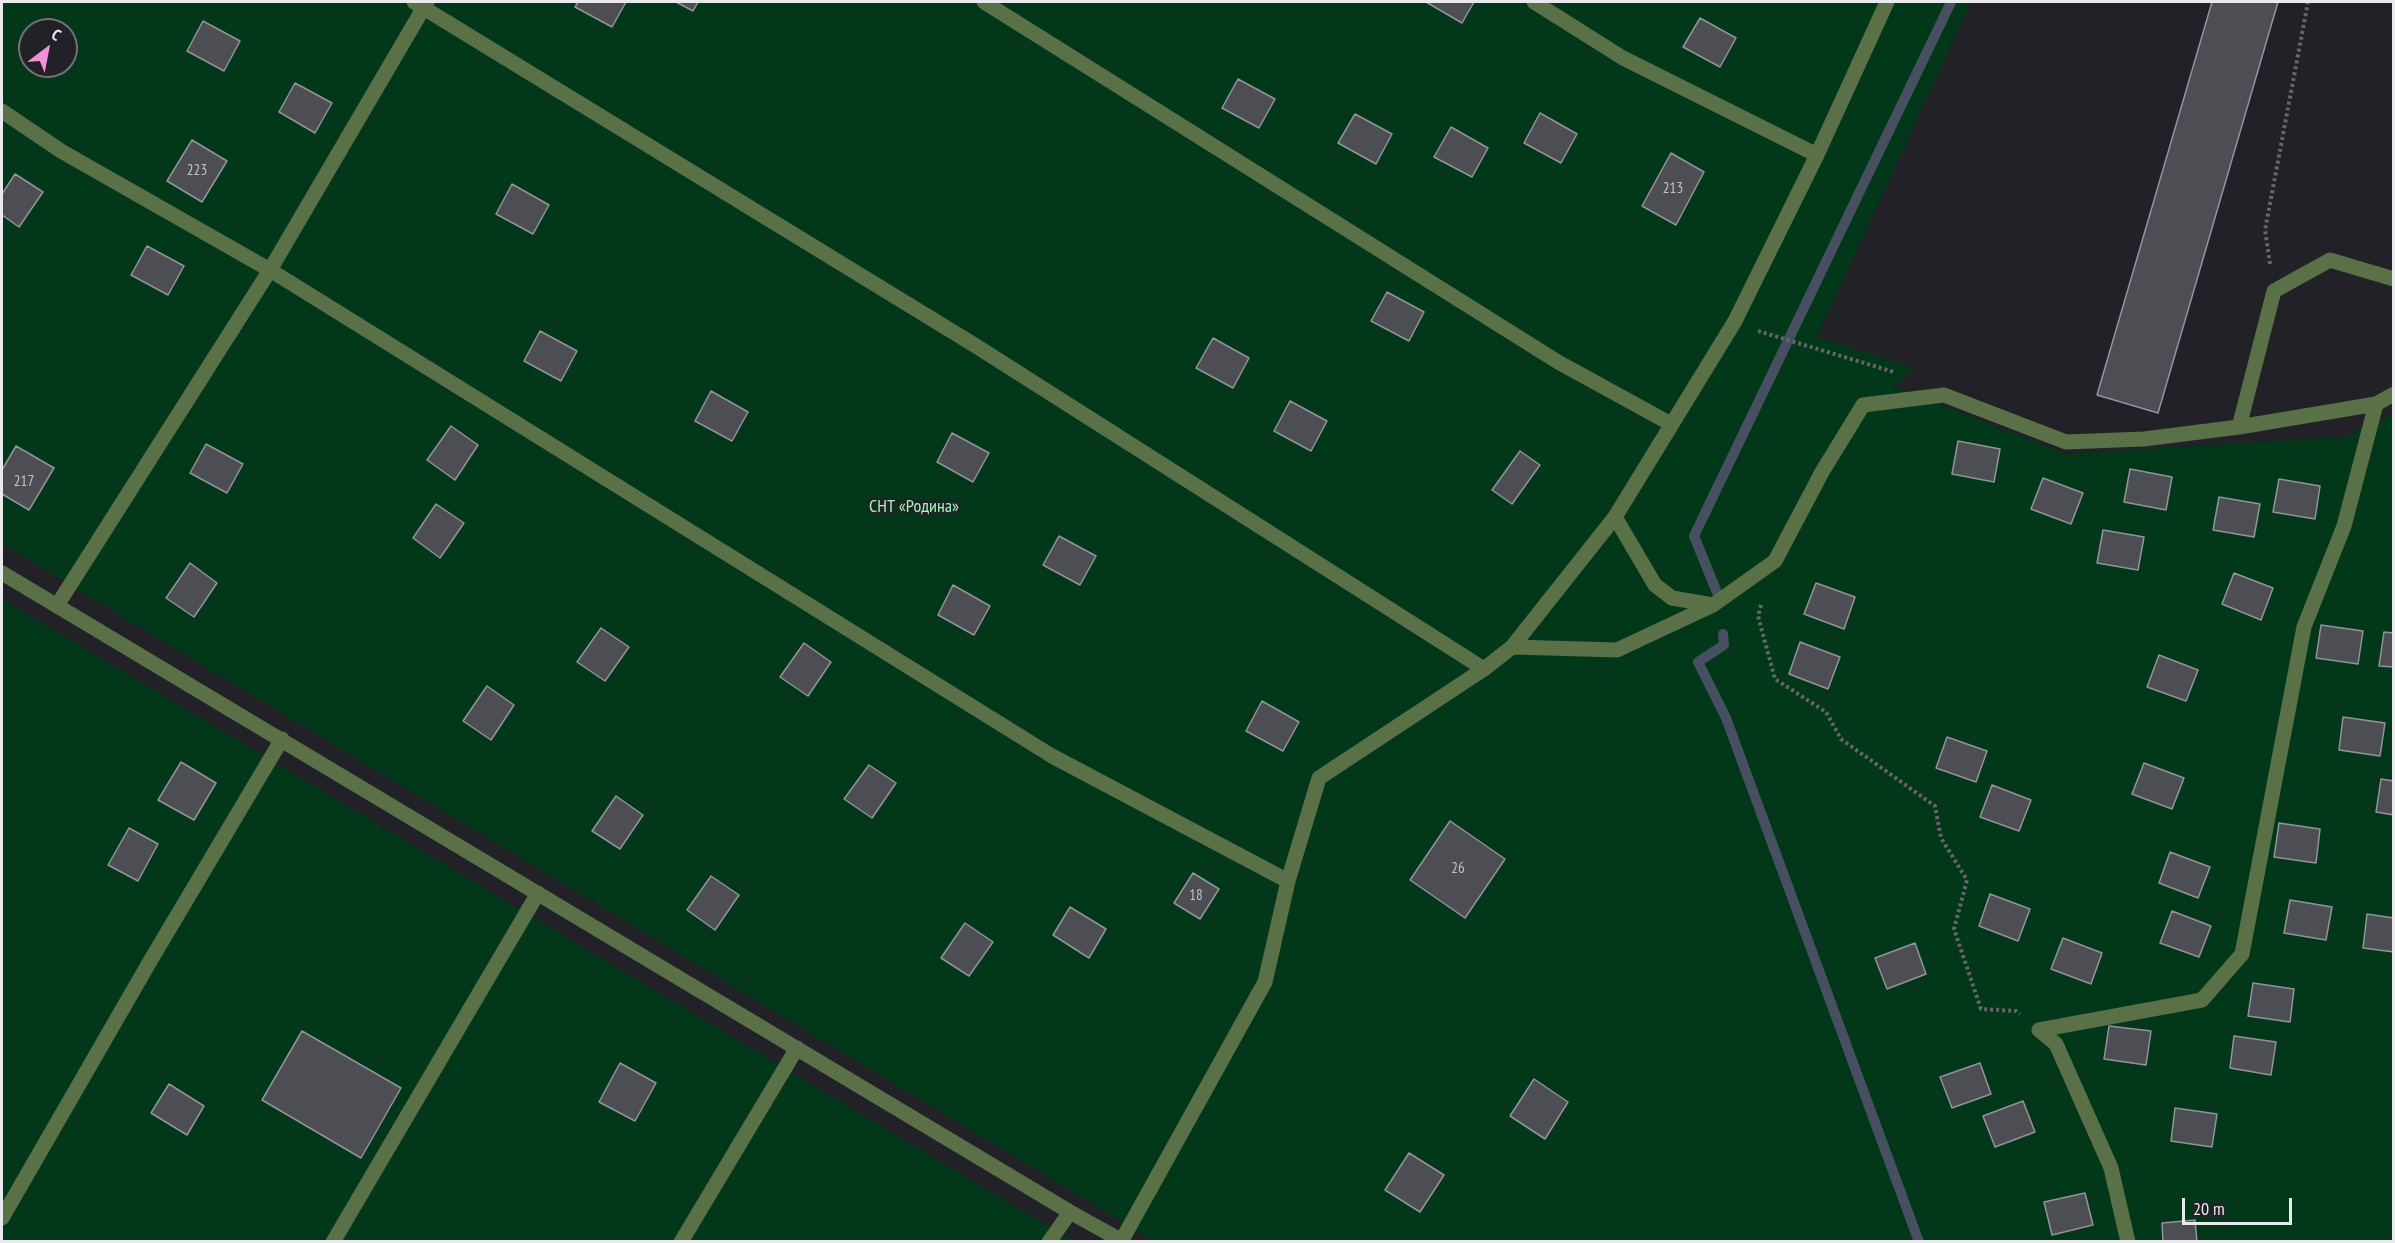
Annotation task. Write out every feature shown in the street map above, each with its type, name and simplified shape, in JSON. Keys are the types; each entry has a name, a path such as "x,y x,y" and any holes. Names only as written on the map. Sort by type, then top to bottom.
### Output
{"street":[{"path":"984,2 1558,362 1671,424"},
{"path":"1534,2 1623,58 1817,154"},
{"path":"2,573 58,604 1070,1212 1123,1241 1264,982 1288,881 1319,778 1484,669 1512,647 1615,517 1736,321 1887,2"},
{"path":"58,604 270,270 422,3 976,346 1484,669"},
{"path":"2,111 61,151 270,270 1052,756 1288,881"},
{"path":"2239,428 2274,291 2330,260 2394,279"},
{"path":"1512,647 1617,650 1713,605 1775,561 1822,472 1863,405 1944,395 2066,442 2144,439 2239,428 2376,404 2394,394"},
{"path":"2039,1030 2202,1000 2242,954 2304,627 2344,526 2376,404"},
{"path":"1615,517 1655,585 1672,598 1713,605"},
{"path":"2,1218 282,739"},
{"path":"333,1242 538,893"},
{"path":"2039,1030 2056,1044 2111,1168 2128,1242"},
{"path":"681,1242 797,1048"},
{"path":"1049,1242 1070,1212"}],"path":[{"path":"2274,291 2265,230 2308,2"},
{"path":"1762,332 1837,354"},
{"path":"1775,561 1758,616 1775,679 1826,712 1840,739 1935,806 1941,838 1967,880 1954,929 1982,1009 2016,1011 2039,1030"}],"green space":[{"name":"СНТ «Родина»","path":"2,2 1971,2 1817,337 1914,368 1893,386 2066,454 2344,437 2393,414 2393,1241 1154,1241 2,544"},
{"path":"2,599 1073,1241 2,1241"}],"building":[{"path":"578,2 626,2 612,27 575,7"},
{"path":"676,2 698,2 693,11"},
{"path":"1426,2 1474,2 1462,23"},
{"path":"2212,2 2278,2 2158,413 2097,395"},
{"path":"1700,18 1736,38 1720,67 1683,47"},
{"path":"203,21 240,41 224,71 187,51"},
{"path":"1238,79 1275,99 1259,128 1222,108"},
{"path":"295,83 332,103 315,133 279,112"},
{"path":"1540,113 1577,134 1561,163 1524,143"},
{"path":"1355,114 1392,134 1376,164 1338,143"},
{"path":"1451,127 1488,148 1472,177 1434,157"},
{"path":"192,140 227,161 202,202 167,181"},
{"path":"1671,153 1704,172 1676,225 1642,206"},
{"path":"15,174 43,192 19,227 2,215 2,194"},
{"path":"512,184 549,205 533,234 496,214"},
{"path":"147,246 184,266 168,295 131,275"},
{"path":"1387,292 1424,312 1409,341 1371,321"},
{"path":"540,331 577,351 561,381 524,361"},
{"path":"1213,338 1249,358 1233,388 1196,368"},
{"path":"711,391 748,412 732,441 695,421"},
{"path":"1290,401 1327,421 1311,451 1274,431"},
{"path":"451,426 478,445 455,480 427,460"},
{"path":"952,433 989,453 973,482 937,462"},
{"path":"1958,441 2000,449 1994,482 1952,474"},
{"path":"206,444 243,464 227,493 190,473"},
{"path":"16,446 54,468 29,510 2,494 2,470"},
{"path":"1520,451 1540,465 1512,504 1492,490"},
{"path":"2130,469 2172,477 2166,510 2124,502"},
{"path":"2043,478 2083,493 2071,524 2031,509"},
{"path":"2279,479 2320,486 2315,519 2273,512"},
{"path":"2219,497 2260,504 2254,537 2213,530"},
{"path":"436,504 464,523 440,558 413,538"},
{"path":"2103,530 2144,537 2138,570 2097,563"},
{"path":"1059,536 1096,556 1080,585 1043,565"},
{"path":"190,563 217,583 194,617 166,598"},
{"path":"2234,573 2273,588 2261,620 2222,604"},
{"path":"1816,583 1855,597 1844,629 1804,614"},
{"path":"953,585 990,606 974,635 938,615"},
{"path":"2321,625 2363,631 2358,664 2316,658"},
{"path":"601,628 629,647 605,681 577,662"},
{"path":"2384,632 2394,633 2394,667 2379,666"},
{"path":"1800,642 1840,657 1828,689 1789,674"},
{"path":"804,643 831,662 808,696 780,677"},
{"path":"2159,655 2198,670 2186,701 2147,687"},
{"path":"487,686 514,705 491,740 463,721"},
{"path":"1262,701 1299,722 1283,751 1246,731"},
{"path":"2343,717 2385,723 2380,756 2339,750"},
{"path":"1947,737 1987,751 1976,782 1936,768"},
{"path":"181,762 216,783 194,820 158,800"},
{"path":"2144,763 2184,778 2172,809 2132,794"},
{"path":"869,765 896,783 872,818 844,799"},
{"path":"2381,779 2394,781 2394,815 2376,812"},
{"path":"1992,785 2031,800 2019,831 1980,817"},
{"path":"616,796 643,815 620,849 592,831"},
{"path":"1450,821 1505,859 1465,918 1410,880"},
{"path":"2279,823 2320,829 2316,863 2274,857"},
{"path":"129,828 158,844 138,881 108,865"},
{"path":"2170,852 2210,867 2198,898 2159,883"},
{"path":"1193,873 1219,889 1200,919 1174,903"},
{"path":"711,876 739,895 715,930 687,910"},
{"path":"1990,894 2030,909 2018,941 1979,926"},
{"path":"2290,900 2332,907 2326,940 2284,933"},
{"path":"1070,907 1106,929 1089,958 1053,935"},
{"path":"2172,911 2211,926 2199,957 2160,943"},
{"path":"2367,914 2394,918 2394,952 2363,948"},
{"path":"965,923 993,942 969,976 941,958"},
{"path":"2063,938 2102,953 2091,984 2051,969"},
{"path":"1915,943 1926,974 1887,989 1875,958"},
{"path":"2253,983 2294,989 2290,1022 2248,1016"},
{"path":"2109,1026 2151,1031 2146,1065 2104,1059"},
{"path":"302,1031 401,1088 361,1158 262,1100"},
{"path":"2234,1036 2276,1042 2271,1075 2230,1068"},
{"path":"620,1063 656,1083 635,1121 599,1102"},
{"path":"1980,1063 1991,1094 1952,1108 1940,1077"},
{"path":"1534,1079 1568,1102 1545,1139 1510,1116"},
{"path":"169,1084 204,1106 187,1135 151,1113"},
{"path":"2023,1101 2035,1132 1995,1147 1983,1116"},
{"path":"2175,1108 2217,1114 2212,1147 2171,1141"},
{"path":"1409,1153 1444,1175 1420,1212 1385,1190"},
{"path":"2085,1193 2093,1225 2052,1235 2044,1202"},
{"path":"2195,1220 2197,1242 2163,1242 2162,1223"}],"waterway":[{"path":"1718,595 1694,536 1951,2"},
{"path":"1723,634 1724,645 1698,662 1726,718 1919,1242"}]}
